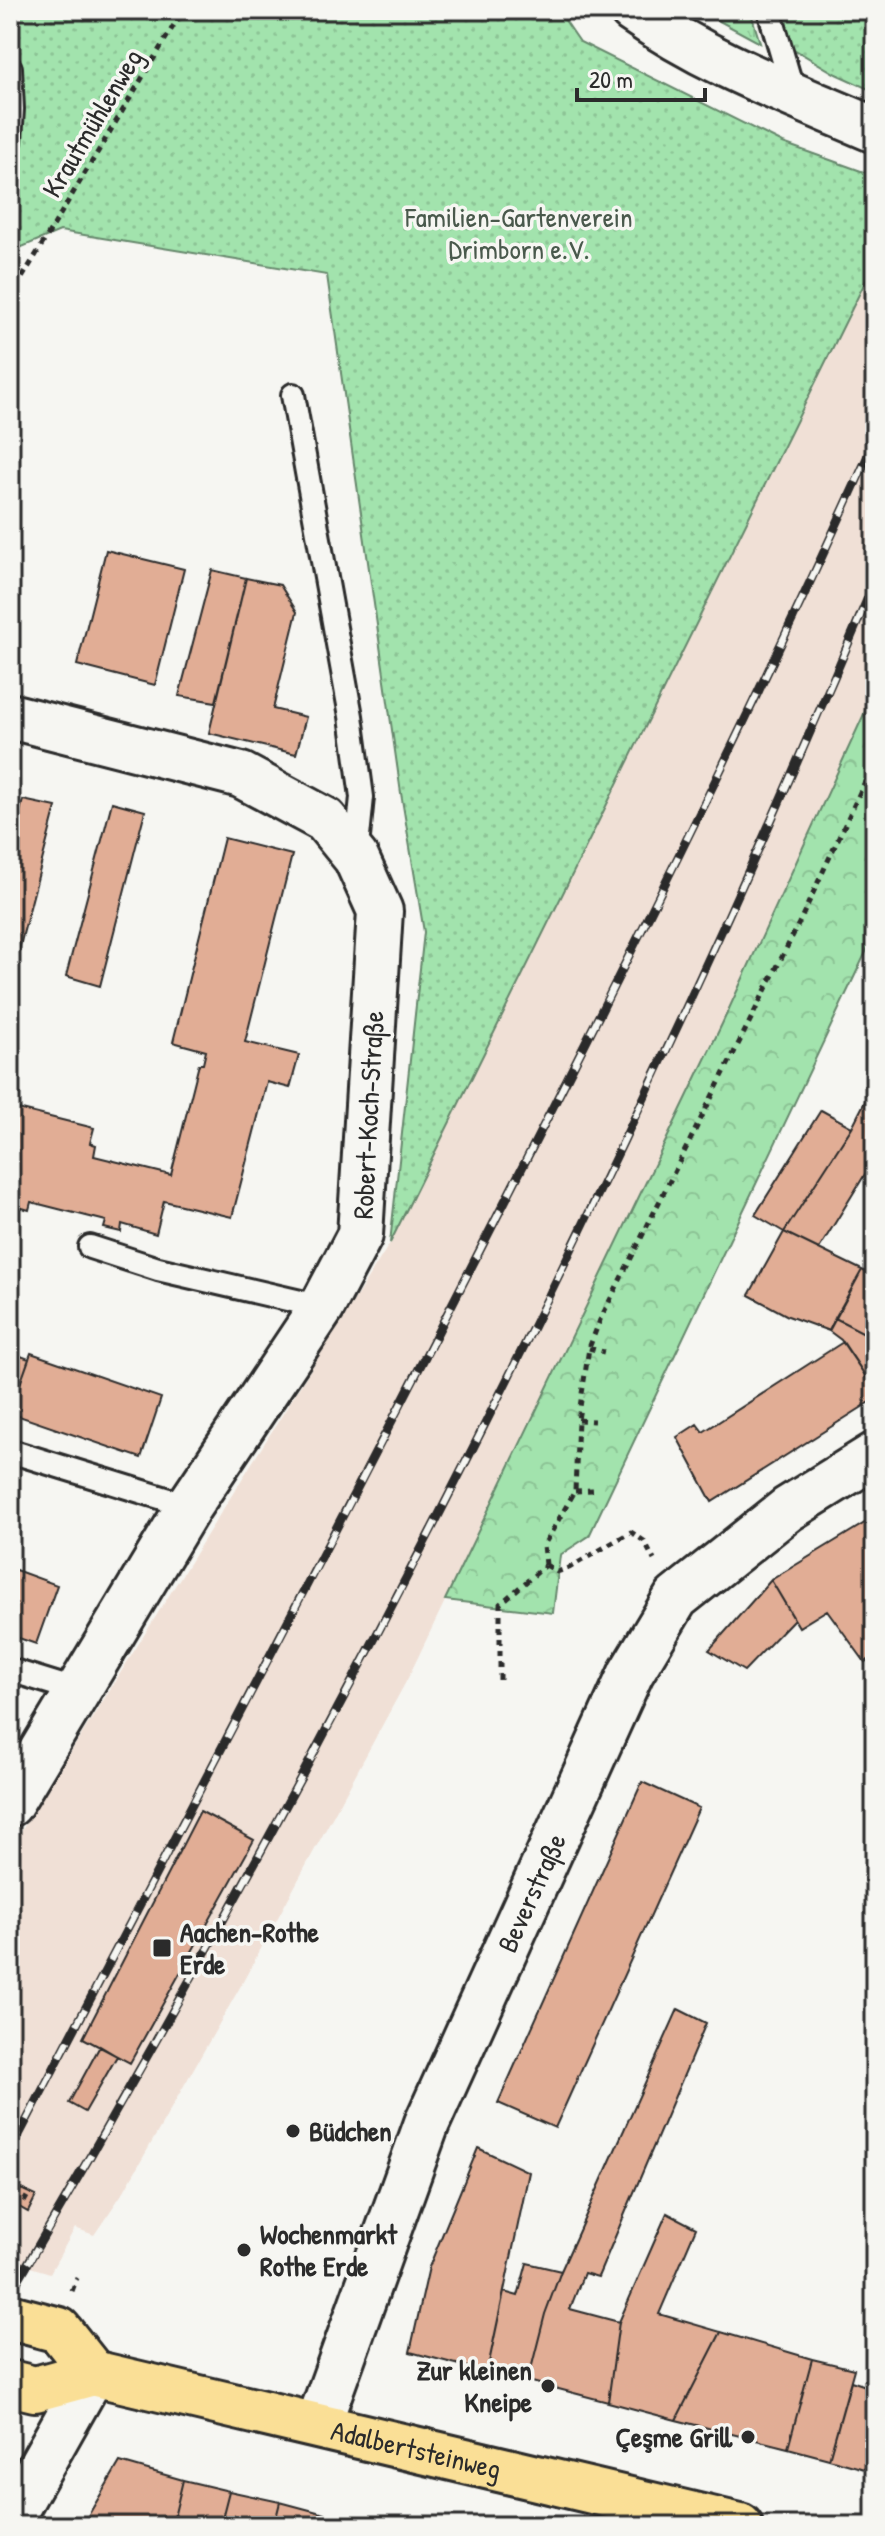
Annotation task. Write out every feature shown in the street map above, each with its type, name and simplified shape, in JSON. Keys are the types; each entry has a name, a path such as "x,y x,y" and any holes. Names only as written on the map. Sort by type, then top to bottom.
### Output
{"main road":[{"path":"10,2317 59,2330 93,2373"},
{"name":"Adalbertsteinweg","path":"10,2383 35,2389 93,2373 318,2425 664,2517 740,2526"}],"street":[{"path":"632,10 668,36 724,66 875,130"},
{"name":"Robert-Koch-Straße","path":"10,716 241,775 325,820 356,858 380,911 360,1235 322,1307 189,1506 10,1804"},
{"name":"Beverstraße","path":"318,2425 427,2123 631,1673 676,1598 788,1509 875,1455"},
{"path":"10,2520 93,2373"}],"lane":[{"path":"769,10 794,96"},
{"path":"10,68 10,141"},
{"path":"293,395 351,716 362,797 356,858"},
{"path":"90,1247 158,1269 322,1307"},
{"path":"10,1451 189,1506"},
{"path":"10,1670 78,1691"}],"path":[{"name":"Krautmühlenweg","path":"10,298 183,10"},
{"path":"546,1565 544,1545 575,1491 578,1420 589,1348 617,1283 799,923 875,760"},
{"path":"589,1348 604,1352"},
{"path":"578,1420 594,1421"},
{"path":"575,1491 593,1490"},
{"path":"546,1565 557,1572 569,1568 631,1532 644,1541 676,1598"},
{"path":"500,1680 500,1604 546,1565"},
{"path":"24,2202 29,2193"}],"shaded area":[{"path":"875,262 875,690 722,1024 408,1678 239,1989 124,2191 94,2235 75,2228 50,2273 10,2261 10,1849 390,1243"}],"green space":[{"name":"Familien-Gartenverein Drimborn e.V.","path":"10,10 558,10 580,42 783,143 875,176 875,262 390,1243 424,932 401,793 327,275 60,231 10,252"},
{"path":"699,10 750,10 760,43"},
{"path":"780,10 875,10 875,92 792,48"},
{"path":"875,690 875,933 589,1536 560,1555 553,1613 445,1600 722,1024"}],"building":[{"path":"106,550 184,569 155,685 77,665"},
{"path":"212,570 246,578 216,702 179,696"},
{"path":"246,578 280,585 297,612 273,709 306,717 296,754 209,733"},
{"path":"23,800 56,807 15,965 10,964 10,848"},
{"path":"112,802 145,811 100,986 66,976"},
{"path":"224,838 292,855 245,1042 299,1055 290,1088 267,1082 232,1217 164,1201 156,1234 122,1224 121,1232 104,1228 106,1221 31,1202 29,1210 12,1205 10,1107 94,1128 90,1143 96,1145 94,1156 171,1175 199,1064 203,1064 206,1051 173,1042"},
{"path":"875,1082 875,1158 819,1249 784,1232 852,1127"},
{"path":"821,1110 852,1127 784,1232 755,1215"},
{"path":"784,1232 862,1270 829,1331 788,1316 749,1295"},
{"path":"862,1270 875,1277 875,1323 866,1334 835,1318"},
{"path":"835,1318 866,1334 875,1323 875,1390 841,1340 829,1331"},
{"path":"843,1342 875,1390 875,1399 712,1502 677,1437 697,1424 703,1432"},
{"path":"10,1352 29,1359 10,1412"},
{"path":"31,1353 161,1398 141,1458 10,1413"},
{"path":"873,1518 875,1656 865,1662 827,1610 799,1627 771,1580"},
{"path":"10,1568 57,1585 36,1644 10,1635"},
{"path":"771,1580 794,1619 744,1671 709,1650"},
{"path":"642,1782 699,1808 555,2128 498,2103"},
{"path":"200,1811 254,1840 130,2063 83,2038"},
{"path":"678,2009 706,2023 598,2277 584,2273 570,2309 619,2322 608,2402 528,2381 545,2314 561,2271"},
{"path":"100,2046 117,2056 85,2112 69,2103"},
{"path":"478,2148 529,2172 487,2372 410,2352 429,2267"},
{"path":"21,2189 36,2196 28,2212 14,2204"},
{"path":"667,2213 696,2228 659,2314 721,2332 676,2420 608,2402 619,2322"},
{"path":"527,2263 561,2271 545,2314 528,2381 487,2372 504,2292 518,2296"},
{"path":"721,2332 812,2359 788,2448 676,2420"},
{"path":"812,2359 854,2369 829,2459 788,2448"},
{"path":"851,2381 875,2389 875,2472 829,2459"},
{"path":"120,2462 183,2480 172,2526 82,2526"},
{"path":"183,2480 229,2491 220,2526 172,2526"},
{"path":"229,2491 280,2502 274,2526 220,2526"},
{"path":"280,2502 340,2518 339,2526 274,2526"}],"railway":[{"path":"10,2152 334,1533 571,1071 749,712 875,440"},
{"path":"10,2294 247,1876 471,1452 578,1237 680,1020 780,801 875,581"}],"place":[{"name":"Aachen-Rothe Erde","path":"162,1948"},
{"name":"Büdchen","path":"293,2131"},
{"name":"Wochenmarkt Rothe Erde","path":"244,2250"},
{"name":"Zur kleinen Kneipe","path":"548,2386"},
{"name":"Çeşme Grill","path":"748,2437"}]}
